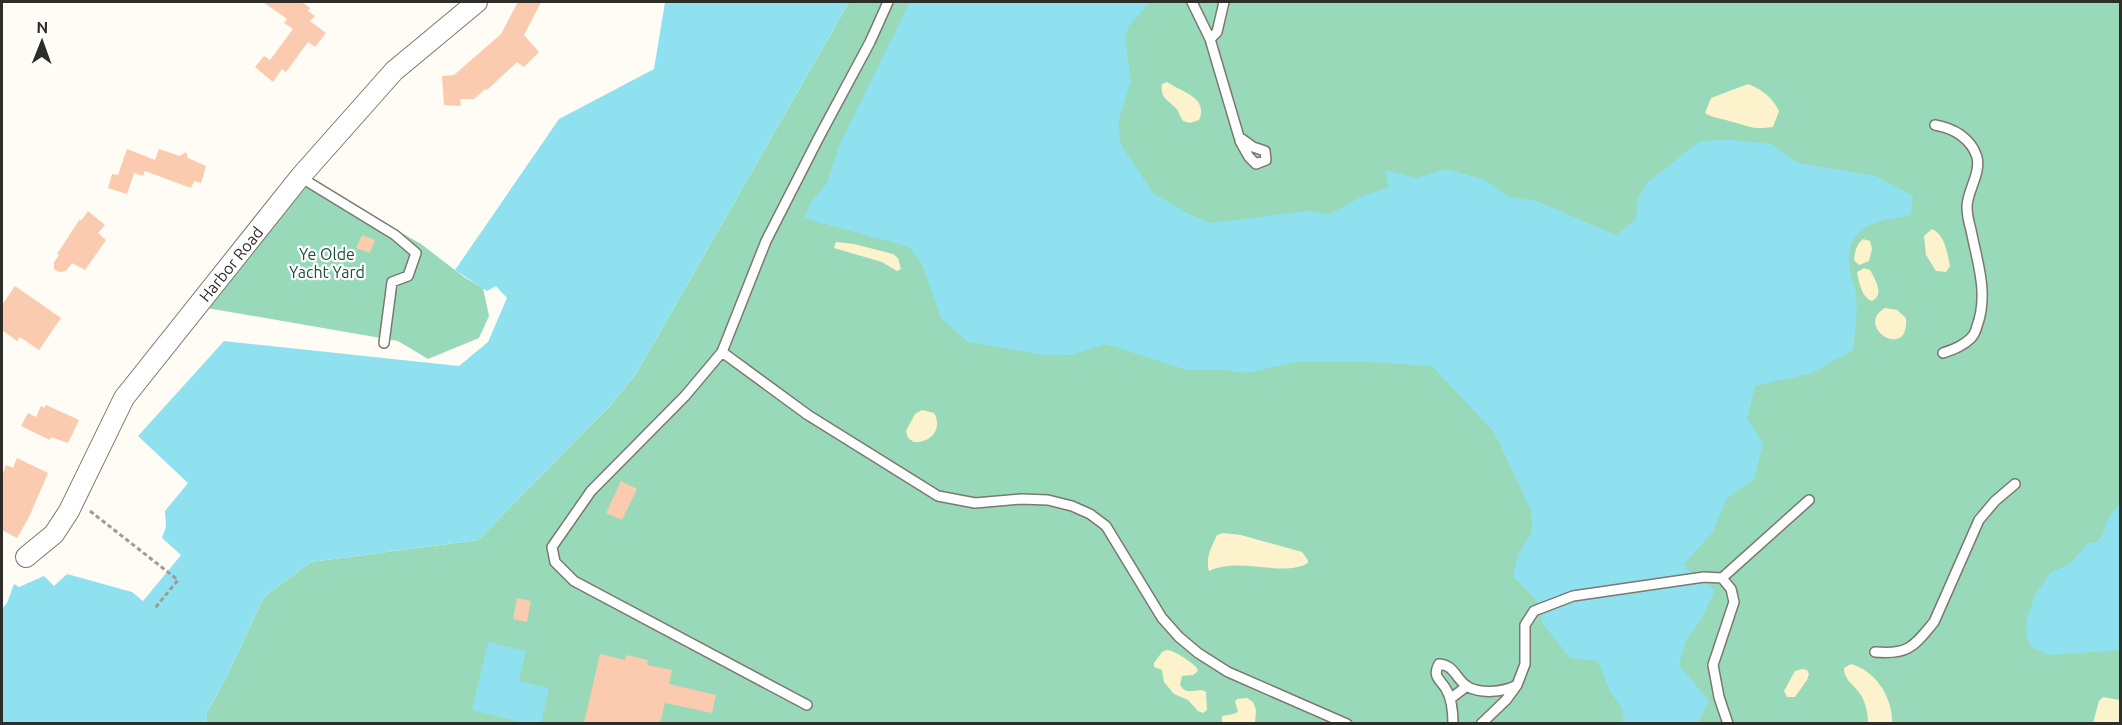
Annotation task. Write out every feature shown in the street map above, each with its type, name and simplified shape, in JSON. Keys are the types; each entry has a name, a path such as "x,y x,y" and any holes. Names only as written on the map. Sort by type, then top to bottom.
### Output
{"street":[{"name":"Harbor Road","path":"26,557 54,534 75,499 124,398 300,177 394,71 477,2"}],"lane":[{"path":"807,705 574,581 555,562 552,547 591,491 685,396 722,352 766,241 870,42 888,2"},
{"path":"1192,2 1210,39 1239,137 1265,152 1266,160 1256,165 1240,141"},
{"path":"1210,39 1217,32 1224,2"},
{"path":"1935,125 1948,127 1957,132 1966,139 1977,157 1976,174 1968,194 1966,208 1983,301 1974,336 1962,346 1943,353"},
{"path":"300,177 395,235 416,253 408,276 392,282 384,343"},
{"path":"722,352 808,415 938,496 975,503 1021,499 1048,501 1072,506 1090,514 1106,526 1162,618 1198,653 1228,672 1347,723"},
{"path":"1875,652 1892,653 1910,649 1934,622 1979,520 1995,501 2015,484"},
{"path":"1481,723 1506,700 1517,684 1525,664 1525,625 1534,611 1573,596 1704,577 1722,578 1809,500"},
{"path":"1722,578 1731,589 1734,602 1713,665 1719,697 1728,723"},
{"path":"1453,723 1450,699 1446,689 1435,676 1439,664 1446,664 1452,668 1467,686 1482,691 1504,691 1517,684"},
{"path":"1450,699 1467,686"}],"path":[{"path":"75,499 178,579 155,609"}],"green space":[{"path":"849,2 2120,2 2120,723 205,724 207,712 225,680 264,597 311,562 478,540 610,406 636,374"},
{"name":"Ye Olde Yacht Yard","path":"308,179 421,244 464,277 483,288 489,316 479,338 428,359 398,341 207,308"}],"sand":[{"path":"1167,82 1197,101 1201,112 1199,120 1190,123 1183,121 1176,108 1163,95 1162,84"},
{"path":"1748,84 1766,94 1779,111 1773,127 1750,127 1705,113 1711,98"},
{"path":"1932,229 1940,235 1945,244 1950,266 1946,272 1936,271 1926,255 1924,236"},
{"path":"1863,239 1870,241 1872,249 1869,261 1859,265 1854,257 1857,246"},
{"path":"836,242 893,254 898,258 901,269 897,271 882,262 834,248"},
{"path":"1864,268 1870,270 1878,287 1878,295 1872,301 1863,293 1857,272"},
{"path":"1885,308 1897,310 1906,318 1905,331 1900,338 1885,337 1875,324 1877,316"},
{"path":"922,410 934,413 936,429 934,434 926,440 914,442 908,438 906,431 915,414"},
{"path":"1223,533 1241,535 1302,552 1308,563 1286,568 1234,566 1209,571 1208,557 1211,548 1217,535"},
{"path":"1167,650 1178,654 1196,667 1198,671 1193,675 1182,676 1180,685 1187,691 1206,692 1207,710 1203,713 1188,700 1174,694 1164,682 1162,670 1154,667 1154,663 1162,652"},
{"path":"1851,664 1868,673 1881,687 1890,704 1892,723 1868,723 1863,698 1844,672 1844,668"},
{"path":"1807,670 1809,674 1807,680 1795,697 1787,697 1784,691 1795,671"},
{"path":"2103,697 2120,700 2120,723 2093,723 2099,701"},
{"path":"1247,698 1253,702 1256,710 1255,723 1222,723 1222,716 1238,712 1235,702 1237,699"}],"water":[{"path":"665,2 849,2 636,374 610,406 478,540 311,562 264,597 225,680 207,712 205,723 2,723 2,609 7,603 14,584 19,587 44,576 54,586 67,574 132,592 143,601 181,555 162,538 166,527 165,511 188,483 138,436 224,341 459,366 488,342 507,298 496,286 487,291 455,270 559,119 654,69"},
{"path":"910,2 1150,2 1128,27 1125,40 1131,81 1118,122 1121,145 1153,193 1189,214 1211,223 1309,211 1328,215 1363,196 1389,187 1385,170 1416,178 1446,169 1485,180 1509,197 1536,201 1616,235 1636,219 1638,198 1647,183 1700,141 1731,140 1771,144 1798,163 1876,176 1913,196 1911,215 1874,223 1864,228 1851,244 1850,271 1857,308 1853,350 1812,373 1755,386 1747,419 1763,443 1754,479 1726,499 1713,532 1683,565 1715,590 1702,618 1685,642 1679,665 1709,701 1697,724 1622,723 1624,712 1609,689 1598,661 1570,658 1543,624 1538,602 1513,576 1518,554 1532,532 1531,510 1494,432 1432,366 1370,362 1296,362 1247,373 1225,370 1187,370 1106,344 1070,355 1044,355 968,342 941,318 922,264 909,247 804,218 812,201 827,183 839,146"},
{"path":"2120,504 2120,650 2049,655 2031,647 2027,638 2026,623 2035,595 2051,572 2070,564 2088,543 2097,542 2103,534 2108,518"},
{"path":"488,642 526,651 519,681 549,688 541,723 526,723 472,710"}],"building":[{"path":"263,2 302,2 315,16 310,21 326,33 315,47 308,42 286,72 282,69 273,82 255,67 264,56 270,60 293,29 284,23 287,19"},
{"path":"518,2 541,2 524,35 539,52 524,67 517,62 474,99 460,99 461,105 458,106 444,105 442,76 454,75 501,34"},
{"path":"127,149 155,160 159,149 180,156 186,152 188,158 206,166 201,183 194,181 191,188 145,171 143,176 134,173 127,194 108,188 112,174 118,175"},
{"path":"88,211 105,225 98,233 106,240 85,270 72,263 66,271 59,272 54,269 54,262 59,255 57,254 80,219 81,221"},
{"path":"362,235 375,240 370,253 356,248"},
{"path":"15,286 61,318 39,350 20,337 17,341 2,330 2,305"},
{"path":"46,405 79,420 68,443 51,437 50,440 21,426 28,413 36,417 41,406 44,408"},
{"path":"17,458 48,473 17,538 2,530 2,476 6,465 13,468"},
{"path":"621,481 637,489 622,520 606,513"},
{"path":"517,598 531,601 527,622 513,619"},
{"path":"600,654 625,660 626,655 648,660 647,665 672,670 669,684 716,695 712,713 665,703 660,723 584,723"}]}
